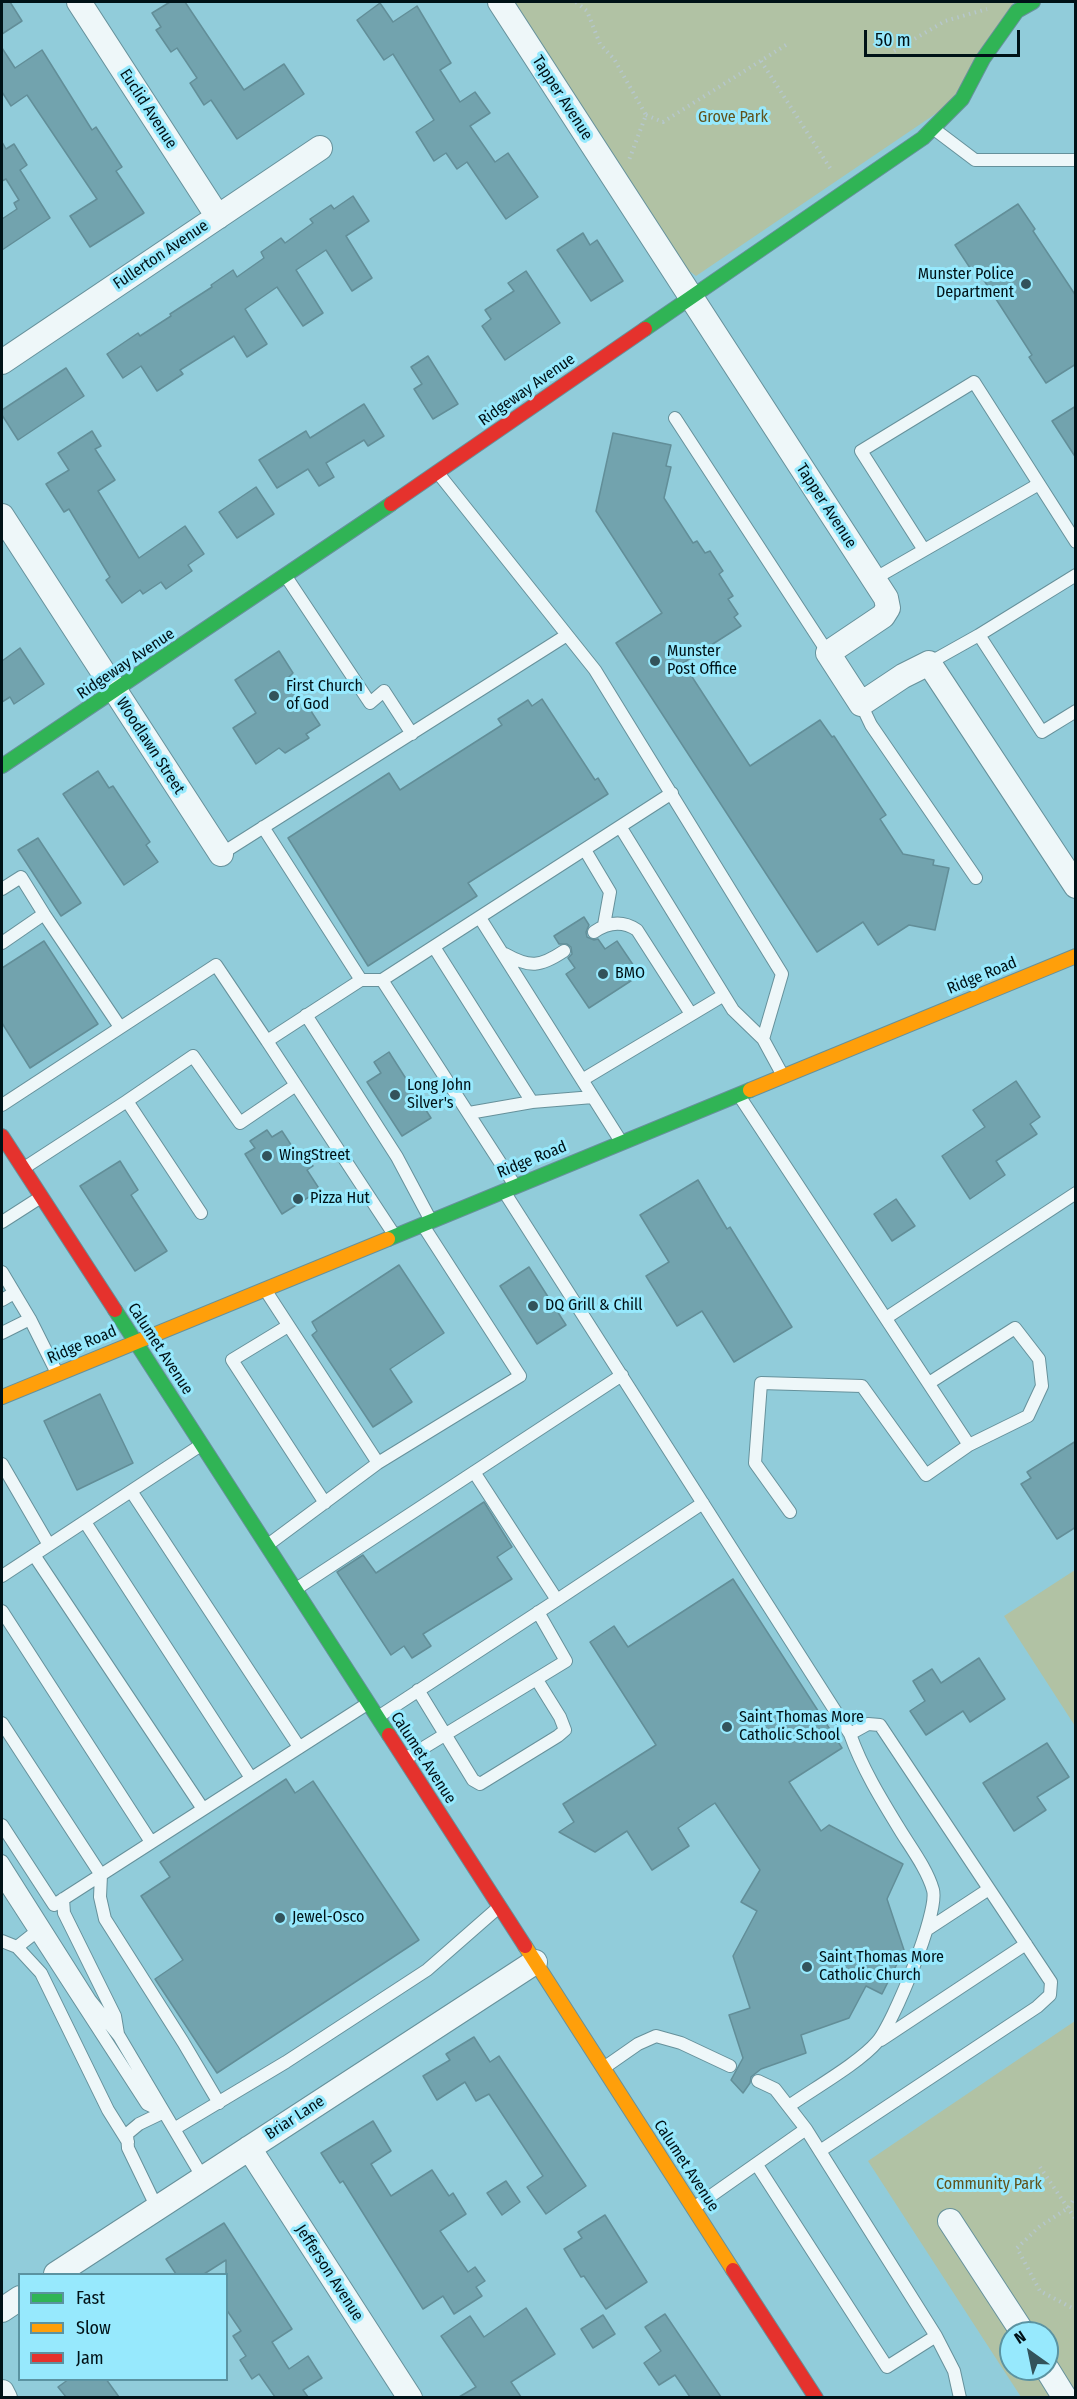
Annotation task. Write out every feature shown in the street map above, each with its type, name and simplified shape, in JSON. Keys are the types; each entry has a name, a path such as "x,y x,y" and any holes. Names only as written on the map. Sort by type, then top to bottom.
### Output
{"main road":[{"name":"Ridgeway Avenue","path":"2,766 286,576 923,138 962,99 983,59 1017,11 1033,2"},
{"name":"Ridge Road","path":"2,1397 263,1287 1076,956"},
{"name":"Calumet Avenue","path":"2,1136 816,2397"}],"street":[{"name":"Euclid Avenue","path":"79,2 218,217"},
{"name":"Tapper Avenue","path":"500,2 886,598 888,608 883,615 828,653"},
{"name":"Fullerton Avenue","path":"2,362 320,148"},
{"name":"Woodlawn Street","path":"2,516 221,854"},
{"path":"828,653 861,704 903,676 929,663 1076,886"},
{"name":"Briar Lane","path":"58,2273 535,1962"},
{"name":"Jefferson Avenue","path":"249,2148 410,2397"},
{"path":"950,2221 1015,2321"},
{"path":"2,2310 18,2299"},
{"path":"1055,2381 1065,2397"},
{"path":"2,2392 5,2397"}],"lane":[{"path":"933,128 975,160 1076,160"},
{"path":"924,550 861,451 974,382 1076,542"},
{"path":"675,418 828,653"},
{"path":"437,472 595,670 782,974 763,1040"},
{"path":"874,579 1039,484"},
{"path":"929,663 980,635 1076,574"},
{"path":"286,576 370,702 384,691 412,734"},
{"path":"221,854 567,635"},
{"path":"980,635 1042,732 1076,711"},
{"path":"861,704 871,724 976,878"},
{"path":"267,1041 361,980 382,980 672,793"},
{"path":"263,827 361,980"},
{"path":"621,828 733,1010 763,1040 783,1075"},
{"path":"585,850 610,892 599,929 624,924 637,930 691,1014"},
{"path":"2,889 21,877 120,1027"},
{"path":"2,942 44,914"},
{"path":"480,918 621,1141"},
{"path":"434,947 532,1102"},
{"path":"502,953 526,964 537,965 564,951"},
{"path":"2,1105 216,964 393,1234"},
{"path":"382,980 469,1113 509,1187 622,1375 850,1734 858,1756 915,1854 934,1892 928,1929 887,2027 877,2042"},
{"path":"582,1080 724,995"},
{"path":"266,1546 378,1463 520,1376 425,1221 397,1158 306,1015"},
{"path":"23,1168 193,1056 240,1123 296,1085"},
{"path":"738,1093 969,1445"},
{"path":"469,1113 532,1102 593,1097"},
{"path":"127,1101 201,1213"},
{"path":"886,1318 1076,1192"},
{"path":"2,1222 41,1196"},
{"path":"2,1272 30,1319 57,1373"},
{"path":"263,1287 378,1463"},
{"path":"2,1300 14,1293"},
{"path":"2,1333 30,1319"},
{"path":"288,1326 232,1360 325,1503"},
{"path":"790,1512 755,1463 761,1383 862,1386 926,1475 969,1445 1028,1416 1041,1386 1039,1359 1015,1328 929,1383"},
{"path":"295,1590 622,1375"},
{"path":"2,1576 202,1444"},
{"path":"2,1464 49,1545"},
{"path":"474,1472 557,1600"},
{"path":"131,1491 299,1747"},
{"path":"377,1717 703,1503"},
{"path":"85,1522 251,1778"},
{"path":"34,1555 203,1809"},
{"path":"2,1611 151,1842"},
{"path":"404,1759 566,1662 538,1612"},
{"path":"418,1690 473,1780 480,1784 565,1730 560,1717 537,1680"},
{"path":"2,1825 54,1905 368,1703"},
{"path":"2,1723 101,1875 100,1897 105,1919 219,2103"},
{"path":"820,2151 1037,2007 1050,1995 1051,1982 880,1725 868,1724 850,1734"},
{"path":"2,1861 90,2000 118,2036 203,2178"},
{"path":"2,1880 147,2104 164,2112"},
{"path":"928,1929 988,1888"},
{"path":"63,1899 64,1913 116,2016 118,2036"},
{"path":"174,2129 286,2062 427,1970 499,1906"},
{"path":"17,1947 36,1932"},
{"path":"2,1941 17,1947 41,1973 108,2110 128,2138 128,2148 157,2208"},
{"path":"789,2106 861,2056 877,2042 1026,1944"},
{"path":"603,2068 638,2044 656,2036 681,2043 730,2066"},
{"path":"758,2081 775,2089 806,2129 936,2336 954,2371 960,2397"},
{"path":"128,2138 139,2124 164,2112"},
{"path":"694,2208 806,2129"},
{"path":"757,2165 887,2367 936,2336"}],"path":[{"path":"576,2 587,11 600,44 614,59 646,115 663,122 786,45"},
{"path":"894,51 945,21 996,6"},
{"path":"761,61 832,171"},
{"path":"635,170 629,160 646,115"},
{"path":"1040,2166 1076,2220"},
{"path":"1076,2196 1068,2208 1039,2227 1017,2248 1040,2291 1076,2310"}],"green space":[{"name":"Grove Park","path":"513,2 1014,2 956,100 696,276 688,270"},
{"path":"1075,1570 1075,1726 1004,1616"},
{"name":"Community Park","path":"1075,2021 1075,2397 1021,2397 1011,2381 1059,2381 1059,2321 999,2321 999,2363 868,2161"}],"building":[{"path":"2,2 10,2 22,21 2,34"},
{"path":"170,2 185,2 244,90 284,64 304,94 237,139 211,100 204,105 190,83 197,78 177,48 171,52 156,30 161,27 152,13"},
{"path":"380,3 393,22 417,6 451,63 440,70 460,102 475,92 490,113 470,126 495,162 508,153 538,197 506,219 467,162 457,169 446,153 434,161 416,132 434,120 393,54 384,60 357,20"},
{"path":"2,48 15,68 42,50 92,130 96,127 122,167 116,171 144,213 90,247 70,216 97,199 27,95 11,106 2,92"},
{"path":"2,142 6,149 14,144 27,165 20,170 50,218 2,250 2,219 17,209 14,203 19,200 6,179 2,181"},
{"path":"353,196 369,221 346,236 372,278 352,291 326,250 296,270 323,313 303,326 277,287 245,309 267,344 247,357 234,336 180,370 183,374 157,391 141,366 123,378 107,354 138,333 140,336 171,316 170,314 212,287 211,285 233,270 237,277 264,258 261,252 281,238 285,243 313,223 310,219 331,205 334,209"},
{"name":"Munster Police Department","path":"1018,204 1076,296 1076,364 1046,383 1029,357 1032,355 976,268 972,271 955,245"},
{"path":"583,233 590,245 597,240 623,281 591,301 557,250"},
{"path":"526,271 560,323 505,360 482,326 491,319 485,310 514,291 508,283"},
{"path":"428,356 458,404 433,419 414,389 422,384 411,367"},
{"path":"66,368 84,396 18,440 2,415 2,410"},
{"path":"364,404 384,436 368,446 364,440 326,463 334,477 319,486 308,469 277,488 259,460 306,431 310,438"},
{"path":"1076,406 1076,458 1052,421"},
{"path":"92,431 101,446 95,449 115,480 98,491 139,558 185,526 204,554 188,565 192,571 166,589 161,582 143,594 140,590 122,603 106,580 110,577 69,509 64,512 46,484 69,470 58,453"},
{"path":"613,433 671,445 666,466 671,467 664,498 693,543 697,541 705,553 710,551 723,571 719,574 733,596 728,599 738,614 734,617 741,626 683,663 750,766 820,720 832,737 834,736 886,815 880,819 903,854 934,860 933,865 949,868 935,930 909,925 878,945 863,922 817,952 616,643 662,613 596,511"},
{"path":"256,487 274,514 237,538 219,512"},
{"path":"20,648 44,684 14,704 10,697 2,702 2,661"},
{"name":"First Church of God","path":"279,651 293,673 289,677 320,725 306,734 309,738 285,753 279,748 256,764 233,728 256,713 235,680"},
{"path":"542,699 595,780 598,778 608,794 468,883 477,896 368,966 288,838 389,773 400,790 502,725 498,719 528,700 532,706"},
{"path":"98,771 109,788 113,786 150,842 146,845 158,862 124,885 63,794"},
{"path":"38,838 81,903 61,916 18,850"},
{"name":"BMO","path":"584,917 589,925 586,932 587,937 598,939 605,949 617,941 640,975 589,1008 566,974 575,968 568,958 572,954 571,947 567,944 559,944 554,936"},
{"path":"44,941 98,1024 30,1068 2,1023 2,968"},
{"name":"Long John Silver's","path":"389,1052 431,1118 402,1136 367,1082 381,1073 374,1062"},
{"path":"1016,1081 1040,1117 1030,1124 1037,1134 996,1161 1005,1175 970,1199 942,1156 985,1127 973,1110"},
{"path":"267,1130 272,1137 282,1131 297,1154 303,1151 313,1166 307,1170 320,1190 282,1214 245,1154 255,1148 250,1141"},
{"path":"120,1161 138,1190 131,1195 167,1251 135,1271 80,1186"},
{"path":"698,1180 727,1229 730,1227 792,1327 734,1362 702,1311 677,1326 646,1276 669,1262 640,1215"},
{"path":"896,1199 915,1226 892,1241 874,1214"},
{"path":"399,1265 444,1333 390,1369 412,1402 373,1427 312,1335 317,1331 312,1322"},
{"name":"DQ Grill & Chill","path":"529,1267 566,1325 537,1344 500,1286"},
{"path":"100,1394 133,1463 77,1490 44,1421"},
{"path":"1076,1441 1076,1527 1057,1539 1021,1484 1031,1478 1027,1472"},
{"path":"484,1502 512,1547 497,1557 512,1579 423,1634 431,1646 412,1658 404,1646 391,1655 337,1572 363,1555 376,1573"},
{"path":"733,1579 842,1748 789,1782 821,1831 829,1825 903,1864 887,1899 904,1950 882,1994 866,1986 849,2018 801,2035 806,2053 761,2069 751,2077 743,2093 731,2080 743,2058 729,2015 750,2008 733,1956 757,1911 741,1902 760,1870 715,1803 678,1828 689,1846 652,1870 627,1831 595,1852 559,1832 574,1822 563,1804 656,1745 590,1642 614,1626 628,1647"},
{"path":"979,1658 1005,1699 970,1722 963,1711 926,1735 910,1711 925,1701 913,1681 932,1669 941,1683"},
{"path":"1047,1743 1069,1777 1037,1797 1046,1810 1014,1831 983,1783"},
{"name":"Jewel-Osco","path":"286,1779 295,1793 313,1781 419,1940 217,2073 155,1979 183,1960 141,1896 170,1877 160,1862"},
{"path":"474,2037 490,2062 499,2056 586,2186 546,2214 527,2187 543,2176 489,2094 476,2101 465,2082 437,2100 423,2076 450,2060 446,2054"},
{"path":"373,2121 391,2151 371,2164 391,2196 432,2170 449,2196 453,2193 466,2214 440,2231 468,2272 475,2267 485,2281 476,2287 482,2296 454,2314 443,2296 423,2309 343,2181 340,2183 321,2153"},
{"path":"506,2181 520,2202 502,2215 487,2193"},
{"path":"605,2215 647,2282 606,2309 584,2276 581,2277 564,2249 582,2238 578,2232"},
{"path":"224,2223 292,2329 272,2342 289,2369 308,2356 322,2378 303,2390 308,2397 275,2397 259,2374 252,2379 240,2360 246,2356 233,2336 241,2331 228,2312 226,2260 206,2273 175,2273 166,2259"},
{"path":"526,2308 555,2354 511,2382 521,2397 459,2397 476,2387 441,2336 470,2316 484,2337"},
{"path":"665,2314 721,2397 690,2397 675,2375 659,2385 644,2363 661,2351 645,2327"},
{"path":"603,2315 615,2334 593,2348 581,2329"},
{"path":"66,2381 107,2381 119,2397 66,2397 58,2387"}],"traffic: fast":[{"path":"645,329 923,138 962,99 983,59 1017,11 1033,2"},
{"path":"2,766 391,504"},
{"path":"388,1239 750,1090"},
{"path":"115,1310 389,1735"}],"traffic: slow":[{"path":"750,1090 1076,956"},
{"path":"2,1397 388,1239"},
{"path":"525,1946 733,2270"}],"traffic: jam":[{"path":"391,504 645,329"},
{"path":"2,1136 115,1310"},
{"path":"389,1735 525,1946"},
{"path":"733,2270 816,2398"}],"place":[{"name":"Munster Police Department","path":"1026,284"},
{"name":"Munster Post Office","path":"655,661"},
{"name":"First Church of God","path":"274,696"},
{"name":"BMO","path":"603,974"},
{"name":"Long John Silver's","path":"395,1095"},
{"name":"WingStreet","path":"267,1156"},
{"name":"Pizza Hut","path":"298,1199"},
{"name":"DQ Grill & Chill","path":"533,1306"},
{"name":"Saint Thomas More Catholic School","path":"727,1727"},
{"name":"Jewel-Osco","path":"280,1918"},
{"name":"Saint Thomas More Catholic Church","path":"807,1967"}]}
